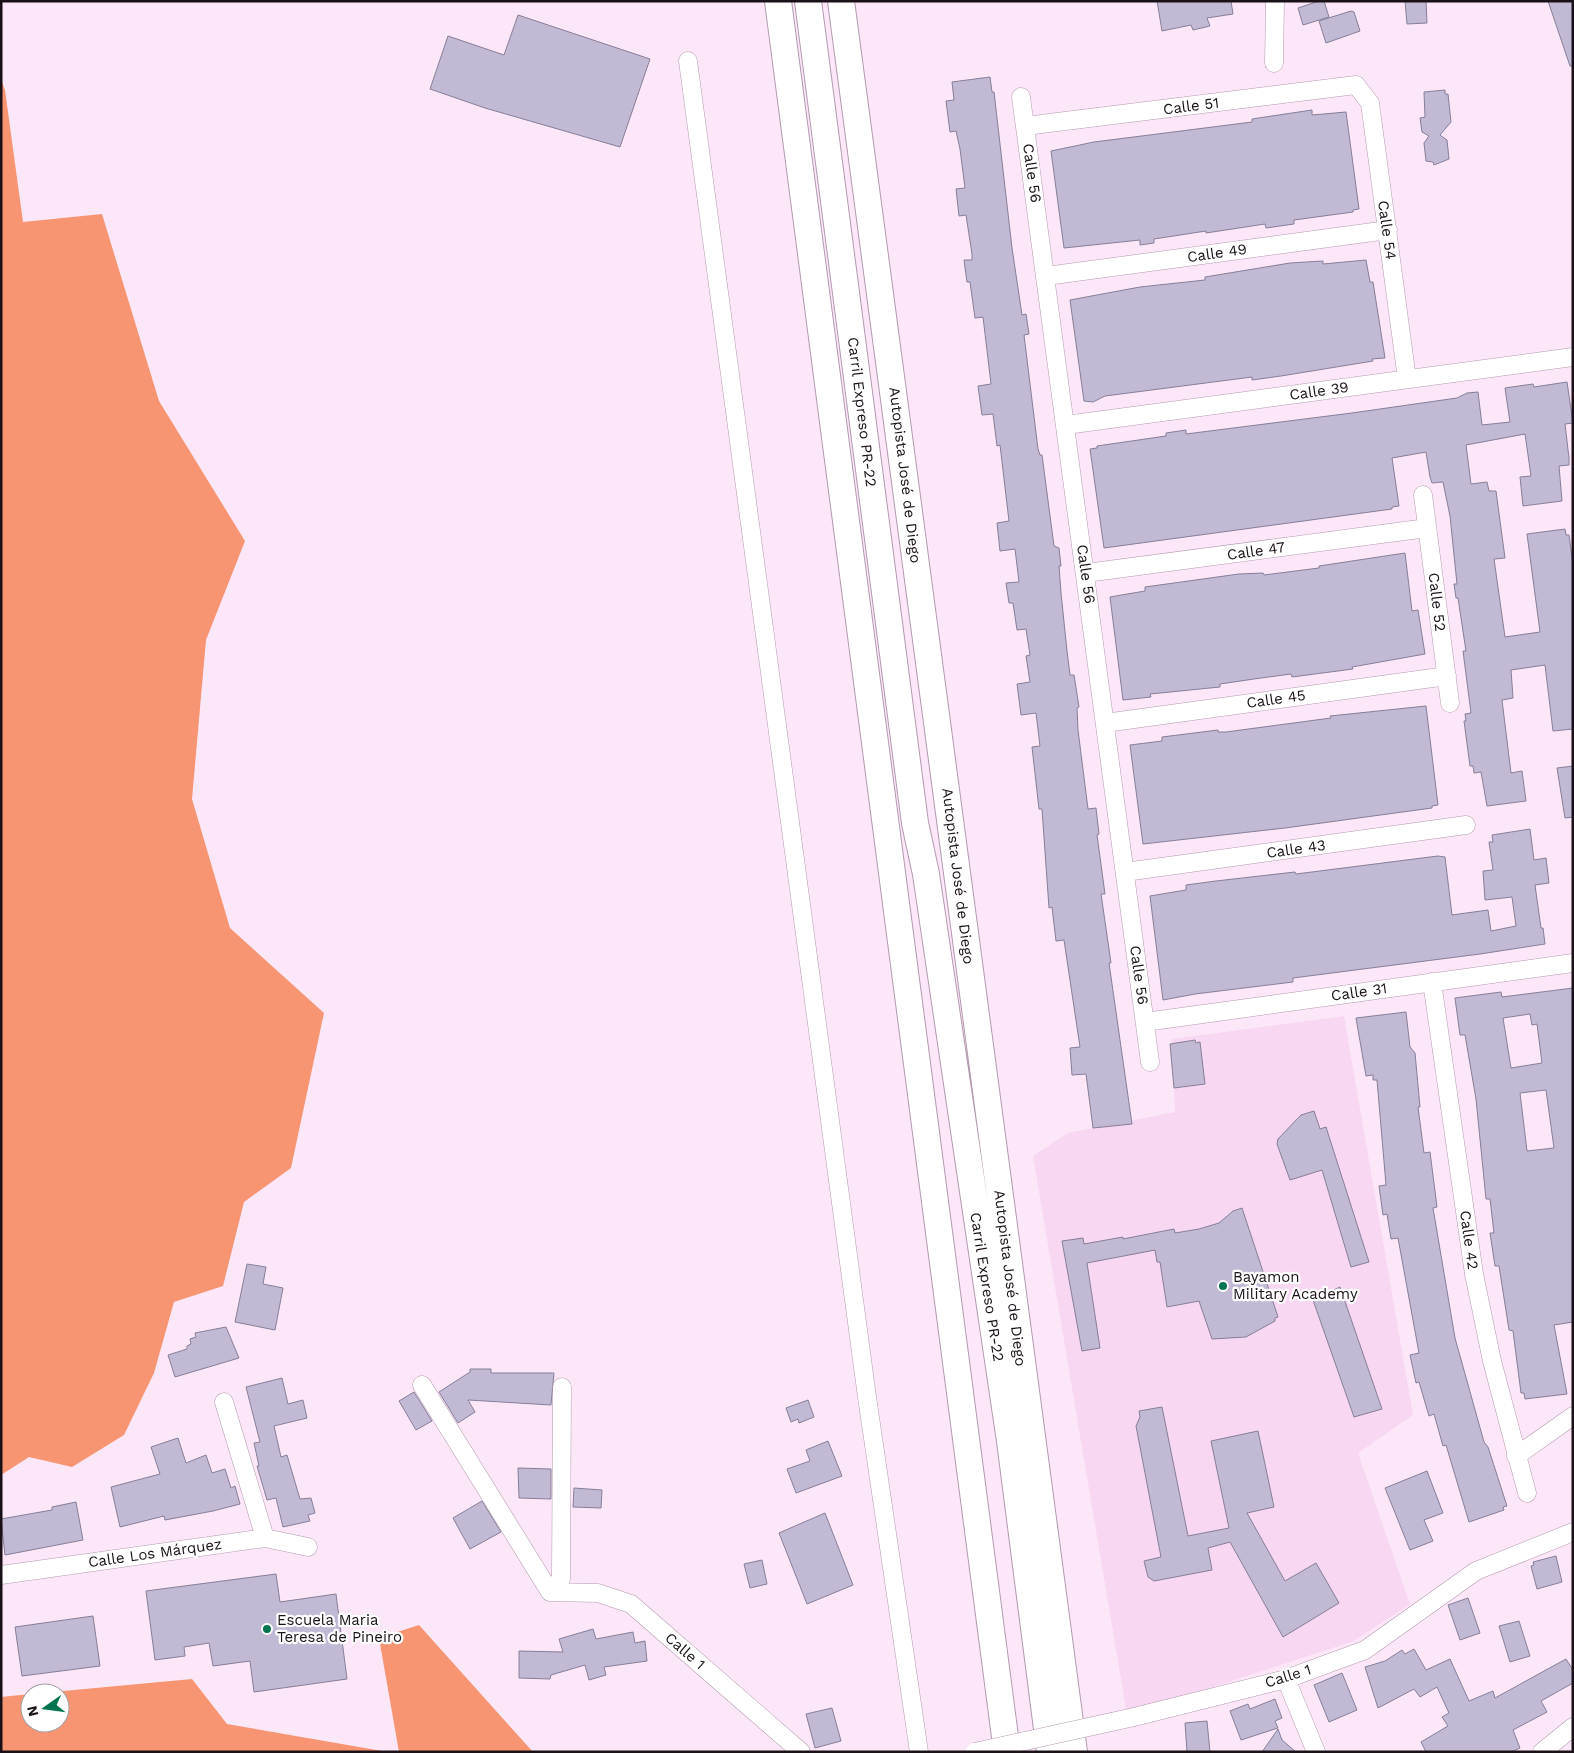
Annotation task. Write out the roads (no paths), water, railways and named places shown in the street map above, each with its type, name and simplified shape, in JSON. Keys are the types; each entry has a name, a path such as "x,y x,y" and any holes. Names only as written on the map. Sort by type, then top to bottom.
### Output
{"highway":[{"path":"778,1 1007,1752"},
{"name":"Carril Expreso PR-22","path":"808,1 915,823 926,874 1010,1440 1050,1752"},
{"name":"Autopista José de Diego","path":"841,1 1074,1752"},
{"name":"Carril Expreso PR-22","path":"915,823 916,877 976,1298 1033,1752"}],"street":[{"path":"1274,1 1274,63"},
{"path":"688,61 865,1377 919,1752"},
{"name":"Calle 51","path":"1025,126 1356,85"},
{"name":"Calle 54","path":"1356,85 1370,104 1407,379"},
{"name":"Calle 56","path":"1021,97 1150,1062"},
{"name":"Calle 49","path":"1046,276 1388,230"},
{"name":"Calle 39","path":"1066,424 1573,357"},
{"name":"Calle 52","path":"1423,495 1450,703"},
{"name":"Calle 47","path":"1086,573 1427,528"},
{"name":"Calle 45","path":"1105,723 1446,676"},
{"name":"Calle 43","path":"1125,872 1466,825"},
{"name":"Calle 31","path":"1145,1022 1573,963"},
{"name":"Calle 42","path":"1432,982 1474,1274 1492,1361 1527,1493"},
{"path":"422,1385 550,1592 561,1579 562,1387"},
{"path":"224,1402 266,1538"},
{"path":"1516,1456 1573,1416"},
{"name":"Calle 1","path":"975,1752 1134,1717 1286,1679 1365,1650 1476,1571 1573,1532"},
{"name":"Calle Los Márquez","path":"1,1575 266,1538 308,1547"},
{"name":"Calle 1","path":"550,1592 598,1593 631,1604 801,1752"},
{"path":"1286,1679 1316,1752"},
{"path":"1542,1752 1573,1727"}],"place":[{"name":"Bayamon Military Academy","path":"1223,1286"},
{"name":"Escuela Maria Teresa de Pineiro","path":"267,1629"}]}
